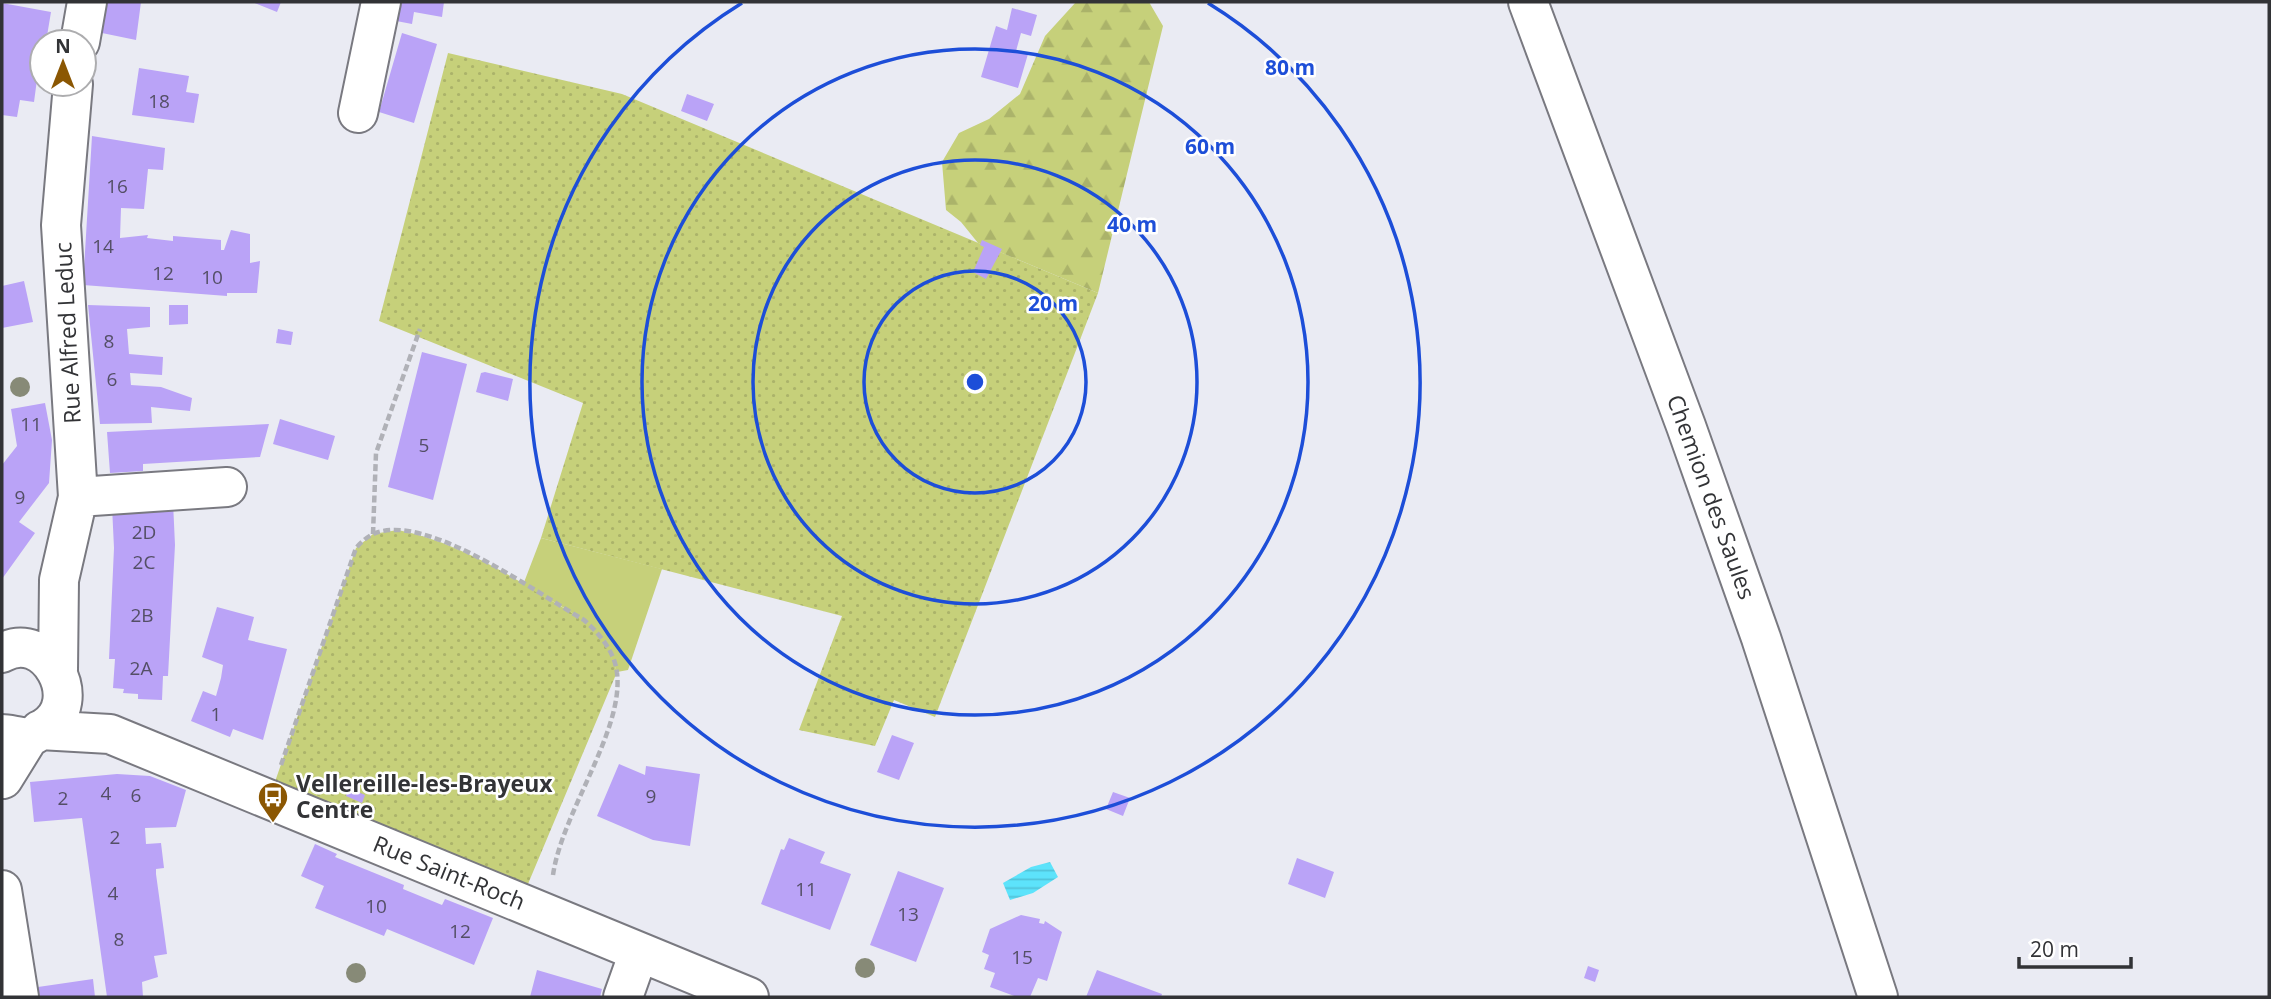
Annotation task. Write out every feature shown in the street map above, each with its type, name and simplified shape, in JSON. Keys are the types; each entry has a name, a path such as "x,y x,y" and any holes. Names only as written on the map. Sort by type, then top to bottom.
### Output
{"street":[{"path":"82,28 87,2"},
{"path":"358,113 381,2"},
{"name":"Chemion des Saules","path":"1528,2 1686,426 1761,638 1878,997"},
{"name":"Rue Alfred Leduc","path":"2,778 24,734 53,722 65,697 61,679 59,580 78,497 61,225 72,98"},
{"path":"78,497 227,487"},
{"name":"Rue Alfred Leduc","path":"6,651 59,580"},
{"name":"Rue Saint-Roch","path":"6,651 38,651 61,679 82,712 110,734"},
{"name":"Rue Saint-Roch","path":"24,734 74,730 110,734 749,997"},
{"path":"2,890 19,997"},
{"path":"624,997 639,952"}],"path":[{"path":"373,534 376,453 420,329"},
{"path":"269,799 356,548 373,534 398,530 426,535 464,549 584,620 596,630 611,653 617,672 614,713 560,842 549,915"}],"green space":[{"path":"1076,2 1149,2 1163,26 1098,293 978,243 961,222 946,210 942,162 959,133 989,119 1020,94 1045,36"},
{"path":"448,53 622,94 1098,293 935,717 894,700 875,746 799,730 842,616 541,538 583,403 379,321"},
{"path":"398,530 423,536 471,555 584,620 604,643 617,672 520,903 269,799 356,548 373,534"},
{"path":"541,538 662,569 628,670 617,672 602,641 580,619 523,585"}],"water":[{"path":"1050,862 1058,877 1033,893 1010,900 1003,883 1031,867"}],"building":[{"path":"107,2 141,2 136,40 102,33"},
{"path":"252,2 281,2 277,12"},
{"path":"388,2 444,2 442,17 414,12 412,24 386,19"},
{"path":"2,3 51,12 48,28 28,28 28,98 35,98 34,102 20,100 17,117 2,115"},
{"path":"1012,8 1037,15 1031,36 1021,33 1016,51 1028,54 1018,88 981,77 996,26 1007,30"},
{"path":"402,33 437,44 414,123 379,112"},
{"path":"139,68 189,76 186,92 199,94 194,123 132,115"},
{"path":"687,94 714,104 707,121 681,111"},
{"path":"92,136 165,148 163,170 148,169 144,209 121,208 120,238 148,235 147,238 173,241 173,236 221,240 221,250 224,250 231,230 250,234 250,263 260,261 257,293 227,293 227,296 83,285"},
{"path":"982,240 1002,249 986,279 973,272 984,247 980,245"},
{"path":"24,281 33,322 2,328 2,286"},
{"path":"88,305 150,307 150,327 127,329 129,354 163,357 162,375 130,373 131,385 161,387 192,398 190,411 151,407 152,423 100,424"},
{"path":"169,305 188,305 188,324 169,325"},
{"path":"278,329 293,332 291,345 276,343"},
{"path":"422,352 467,364 433,500 388,487"},
{"path":"481,373 513,379 508,401 476,392"},
{"path":"45,403 52,440 49,483 19,522 35,533 2,579 2,465 17,446 11,409"},
{"path":"280,419 335,436 328,460 273,444"},
{"path":"269,424 260,457 143,464 143,471 110,473 107,432"},
{"path":"173,502 175,545 168,676 163,676 162,700 138,699 138,694 123,693 124,689 113,688 115,659 109,659 114,548 112,506"},
{"path":"217,607 254,617 248,640 287,649 263,740 233,729 230,737 191,721 203,691 216,696 221,678 223,665 202,657"},
{"path":"892,735 914,743 899,780 877,772"},
{"path":"619,764 645,775 646,766 700,774 690,846 653,840 597,816"},
{"path":"117,774 150,776 186,790 176,827 145,828 146,844 161,843 164,868 156,869 156,874 167,954 154,956 158,977 142,982 143,997 107,997 82,818 34,822 30,782"},
{"path":"349,788 365,795 362,803 346,796"},
{"path":"1113,792 1130,798 1123,816 1106,809"},
{"path":"789,838 825,852 820,863 851,874 830,930 761,904 781,849 784,850"},
{"path":"315,844 337,854 335,857 404,885 403,889 442,905 445,899 493,918 474,965 387,929 384,936 315,908 324,886 301,876"},
{"path":"1297,858 1334,872 1325,898 1288,884"},
{"path":"898,871 944,888 916,962 870,945"},
{"path":"1021,915 1040,919 1039,923 1044,924 1045,921 1062,932 1047,981 1038,978 1030,997 1017,997 990,987 995,973 984,969 989,955 982,952 990,929"},
{"path":"1588,966 1599,970 1595,982 1584,978"},
{"path":"537,970 602,989 600,997 530,997"},
{"path":"1097,970 1162,994 1161,997 1086,997"},
{"path":"93,979 95,997 40,997 38,987"}],"place":[{"name":"Vellereille-les-Brayeux Centre","path":"273,824"}]}
